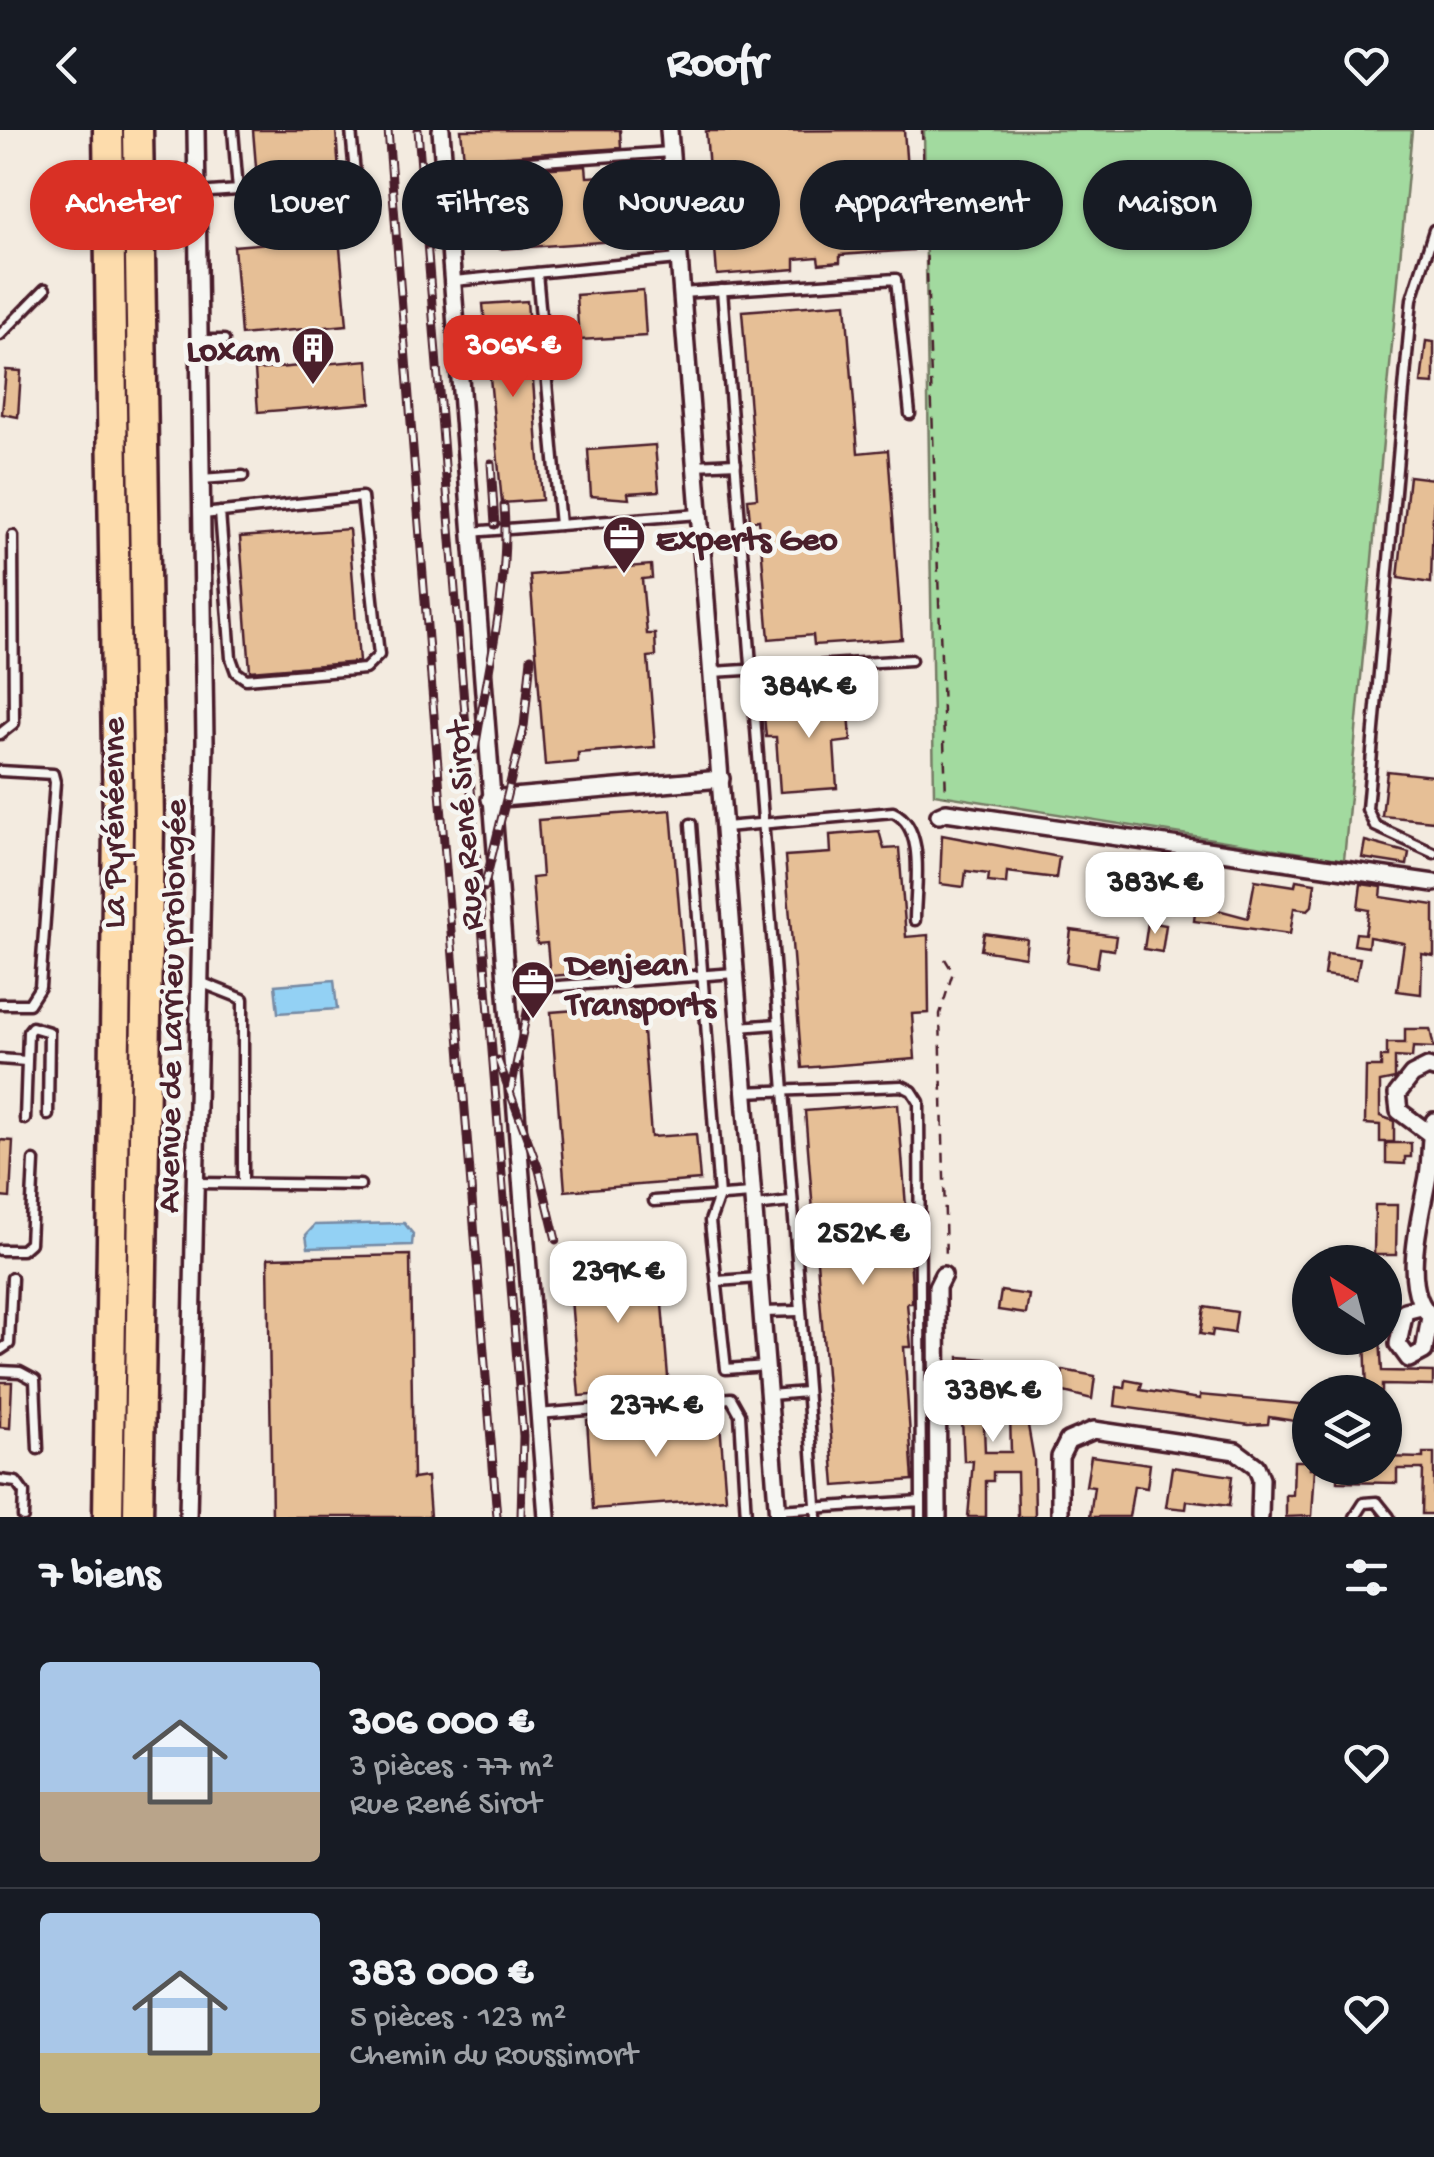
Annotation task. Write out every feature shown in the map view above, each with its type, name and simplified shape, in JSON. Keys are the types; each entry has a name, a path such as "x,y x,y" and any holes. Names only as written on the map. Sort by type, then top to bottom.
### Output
{"highway":[{"name":"La Pyrénéenne","path":"108,130 118,808 108,1517"},
{"name":"La Pyrénéenne","path":"138,130 148,746 138,1517"}],"street":[{"name":"Avenue de Larrieu prolongée","path":"196,130 197,160"},
{"name":"Rue René Sirot","path":"441,130 443,160"},
{"path":"668,130 778,1514"},
{"name":"Avenue de Larrieu prolongée","path":"188,1517 205,741 199,250"},
{"name":"Rue René Sirot","path":"448,250 547,1517"},
{"path":"490,799 722,779"},
{"path":"942,814 1434,883"},
{"path":"1428,1314 1416,1295 1432,1128 1398,1111 1398,1094 1412,1075 1428,1066 1434,1069"},
{"path":"938,1517 937,1287 942,1275"},
{"path":"1060,1517 1060,1457 1068,1442 1094,1430 1236,1450 1256,1466 1261,1479 1260,1517"}],"lane":[{"path":"233,130 236,160"},
{"path":"351,130 354,160"},
{"path":"562,160 670,152"},
{"path":"1434,230 1412,299 1367,809 1375,826 1434,853"},
{"path":"450,282 678,260"},
{"path":"537,273 560,525"},
{"path":"681,293 896,278 910,414"},
{"path":"0,336 45,289"},
{"path":"722,290 816,1512"},
{"path":"200,340 224,340"},
{"path":"696,465 736,463"},
{"path":"201,479 243,476"},
{"path":"202,514 220,512 362,498 379,654 375,663 365,669 246,679 236,672 231,658 220,512"},
{"path":"469,532 700,514"},
{"path":"0,734 14,723 13,536"},
{"path":"0,584 14,584"},
{"path":"0,648 14,649"},
{"path":"712,672 911,660"},
{"path":"0,771 44,771 52,774 55,782 40,987 29,1004 0,1004"},
{"path":"726,827 893,812 906,818 914,833 915,920"},
{"path":"691,824 719,1196 710,1221 726,1368 766,1366"},
{"path":"505,990 735,973"},
{"path":"199,981 243,999 243,1184"},
{"path":"739,1028 778,1024"},
{"path":"24,1119 28,1032 32,1028 48,1029 48,1115"},
{"path":"0,1060 26,1061"},
{"path":"743,1092 902,1086 912,1091 919,1102 921,1517"},
{"path":"0,1250 22,1250 30,1244 34,1161"},
{"path":"195,1183 360,1184"},
{"path":"654,1201 719,1196 790,1202"},
{"path":"0,1350 9,1344 12,1278"},
{"path":"718,1281 758,1278"},
{"path":"761,1312 798,1311"},
{"path":"0,1371 20,1372 35,1380 38,1449"},
{"path":"768,1395 806,1392"},
{"path":"538,1414 731,1398 740,1414 746,1517"},
{"path":"0,1480 16,1482 24,1494 23,1517"},
{"path":"778,1514 921,1501"},
{"path":"1355,1517 1364,1503 1377,1502 1388,1517"}],"path":[{"path":"922,130 942,814"},
{"path":"942,1275 940,1014 953,978 945,958"}],"green space":[{"path":"924,130 1412,130 1344,860 934,794 926,250 1063,250 1063,160 924,160"}],"water":[{"path":"334,980 337,1009 278,1013 275,985"},
{"path":"404,1223 413,1234 412,1245 308,1248 306,1235 315,1225"}],"building":[{"path":"253,130 336,130 338,160 255,160"},
{"path":"461,130 620,130 621,148 464,159"},
{"path":"904,130 906,160 800,160 800,250 913,250 840,255 840,262 819,264 818,257 795,259 795,269 717,275 715,250 780,250 780,160 708,160 706,131"},
{"path":"583,166 583,243 563,245 563,167"},
{"path":"234,250 340,250 347,325 241,335"},
{"path":"643,290 646,336 579,340 576,295"},
{"path":"527,301 542,500 502,503 483,304"},
{"path":"846,303 858,453 888,450 902,639 814,645 813,635 769,639 759,520 750,521 748,499 757,498 742,311"},
{"path":"1426,341 1434,342 1434,384 1421,383"},
{"name":"Loxam","path":"368,360 371,403 258,412 255,370"},
{"path":"6,370 21,371 18,417 2,414"},
{"path":"655,445 659,491 628,493 629,499 591,496 588,450"},
{"path":"1409,476 1434,479 1431,583 1398,578"},
{"path":"349,529 359,662 250,671 240,537"},
{"path":"651,565 652,578 642,579 647,634 655,634 656,656 648,657 655,747 578,753 578,762 545,765 530,575"},
{"path":"848,697 851,741 834,743 837,788 780,792 776,737 766,737 764,716 774,715 773,703"},
{"path":"1387,771 1434,776 1434,821 1382,816"},
{"path":"671,810 684,966 550,976 547,943 537,944 532,878 542,877 538,820"},
{"path":"879,831 884,849 899,848 906,937 928,935 929,1013 912,1014 915,1059 802,1068 785,856 831,853 830,835"},
{"path":"942,835 1059,857 1056,878 1007,872 1006,884 988,882 989,874 966,871 964,887 940,884"},
{"path":"1365,841 1409,853 1407,865 1362,858"},
{"path":"1098,869 1130,874 1126,909 1110,907 1112,889 1095,887"},
{"path":"1255,880 1295,886 1296,880 1315,883 1312,906 1308,910 1294,908 1290,934 1194,921 1196,904 1248,918"},
{"path":"1361,884 1382,887 1381,897 1434,905 1434,956 1422,954 1421,994 1397,991 1404,943 1369,937 1368,947 1354,945 1356,933 1365,934 1369,910 1358,908"},
{"path":"1148,922 1166,925 1162,952 1144,949"},
{"path":"1071,930 1116,936 1114,950 1100,948 1097,967 1067,962"},
{"path":"984,933 1027,939 1025,957 981,950"},
{"path":"1327,954 1360,958 1356,979 1324,975"},
{"path":"641,1005 651,1137 696,1134 700,1180 565,1191 551,1012"},
{"path":"1405,1029 1430,1029 1434,1048 1413,1047 1412,1058 1395,1057 1395,1079 1380,1082 1380,1116 1394,1121 1394,1142 1380,1142 1380,1125 1365,1124 1366,1067 1381,1067 1381,1057 1387,1057 1387,1043 1405,1043"},
{"path":"898,1104 912,1284 912,1303 907,1303 911,1347 904,1347 913,1480 835,1486 805,1111"},
{"path":"0,1140 13,1141 10,1198 0,1197"},
{"path":"1386,1143 1411,1143 1411,1157 1405,1157 1405,1164 1386,1163"},
{"path":"1375,1205 1397,1205 1396,1245 1374,1245"},
{"path":"410,1255 413,1479 427,1477 430,1517 272,1517 268,1258"},
{"path":"658,1256 669,1389 579,1396 568,1262"},
{"path":"1001,1291 1029,1295 1026,1314 998,1310"},
{"path":"1204,1307 1237,1312 1234,1333 1213,1330 1212,1336 1200,1334"},
{"path":"1366,1355 1381,1355 1382,1371 1433,1372 1433,1386 1402,1385 1402,1375 1366,1375"},
{"path":"959,1357 986,1359 986,1375 982,1375 985,1452 1011,1452 1010,1415 1026,1414 1034,1460 1035,1517 1018,1517 1017,1472 993,1472 993,1481 986,1481 986,1517 968,1517 973,1461 964,1461"},
{"path":"1009,1367 1040,1367 1041,1385 1009,1385"},
{"path":"1063,1370 1095,1376 1092,1399 1060,1391"},
{"path":"1126,1380 1142,1383 1140,1390 1200,1399 1200,1395 1292,1403 1292,1421 1269,1417 1268,1424 1249,1425 1115,1406 1117,1387 1125,1388"},
{"path":"0,1382 12,1382 10,1428 0,1427"},
{"path":"719,1410 726,1499 593,1509 587,1420"},
{"path":"1423,1453 1434,1453 1434,1514 1422,1514 1423,1469 1402,1469 1402,1457 1423,1458"},
{"path":"1091,1456 1150,1464 1147,1488 1134,1486 1129,1517 1090,1517 1094,1487 1086,1486"},
{"path":"1172,1467 1232,1476 1229,1506 1187,1501 1186,1509 1166,1507"},
{"path":"1293,1485 1314,1485 1312,1516 1286,1517 1286,1495 1293,1495"}],"railway":[{"path":"388,130 497,1517"},
{"path":"418,130 523,1436 521,1517"},
{"path":"491,463 495,525"},
{"path":"475,750 501,598 504,506"},
{"path":"484,888 524,727 531,658"},
{"path":"510,1094 536,969"},
{"path":"498,1060 539,1170 556,1240"}],"place":[{"name":"Loxam","path":"313,386"},
{"name":"Experts Geo","path":"624,575"},
{"name":"Denjean Transports","path":"533,1020"}]}
